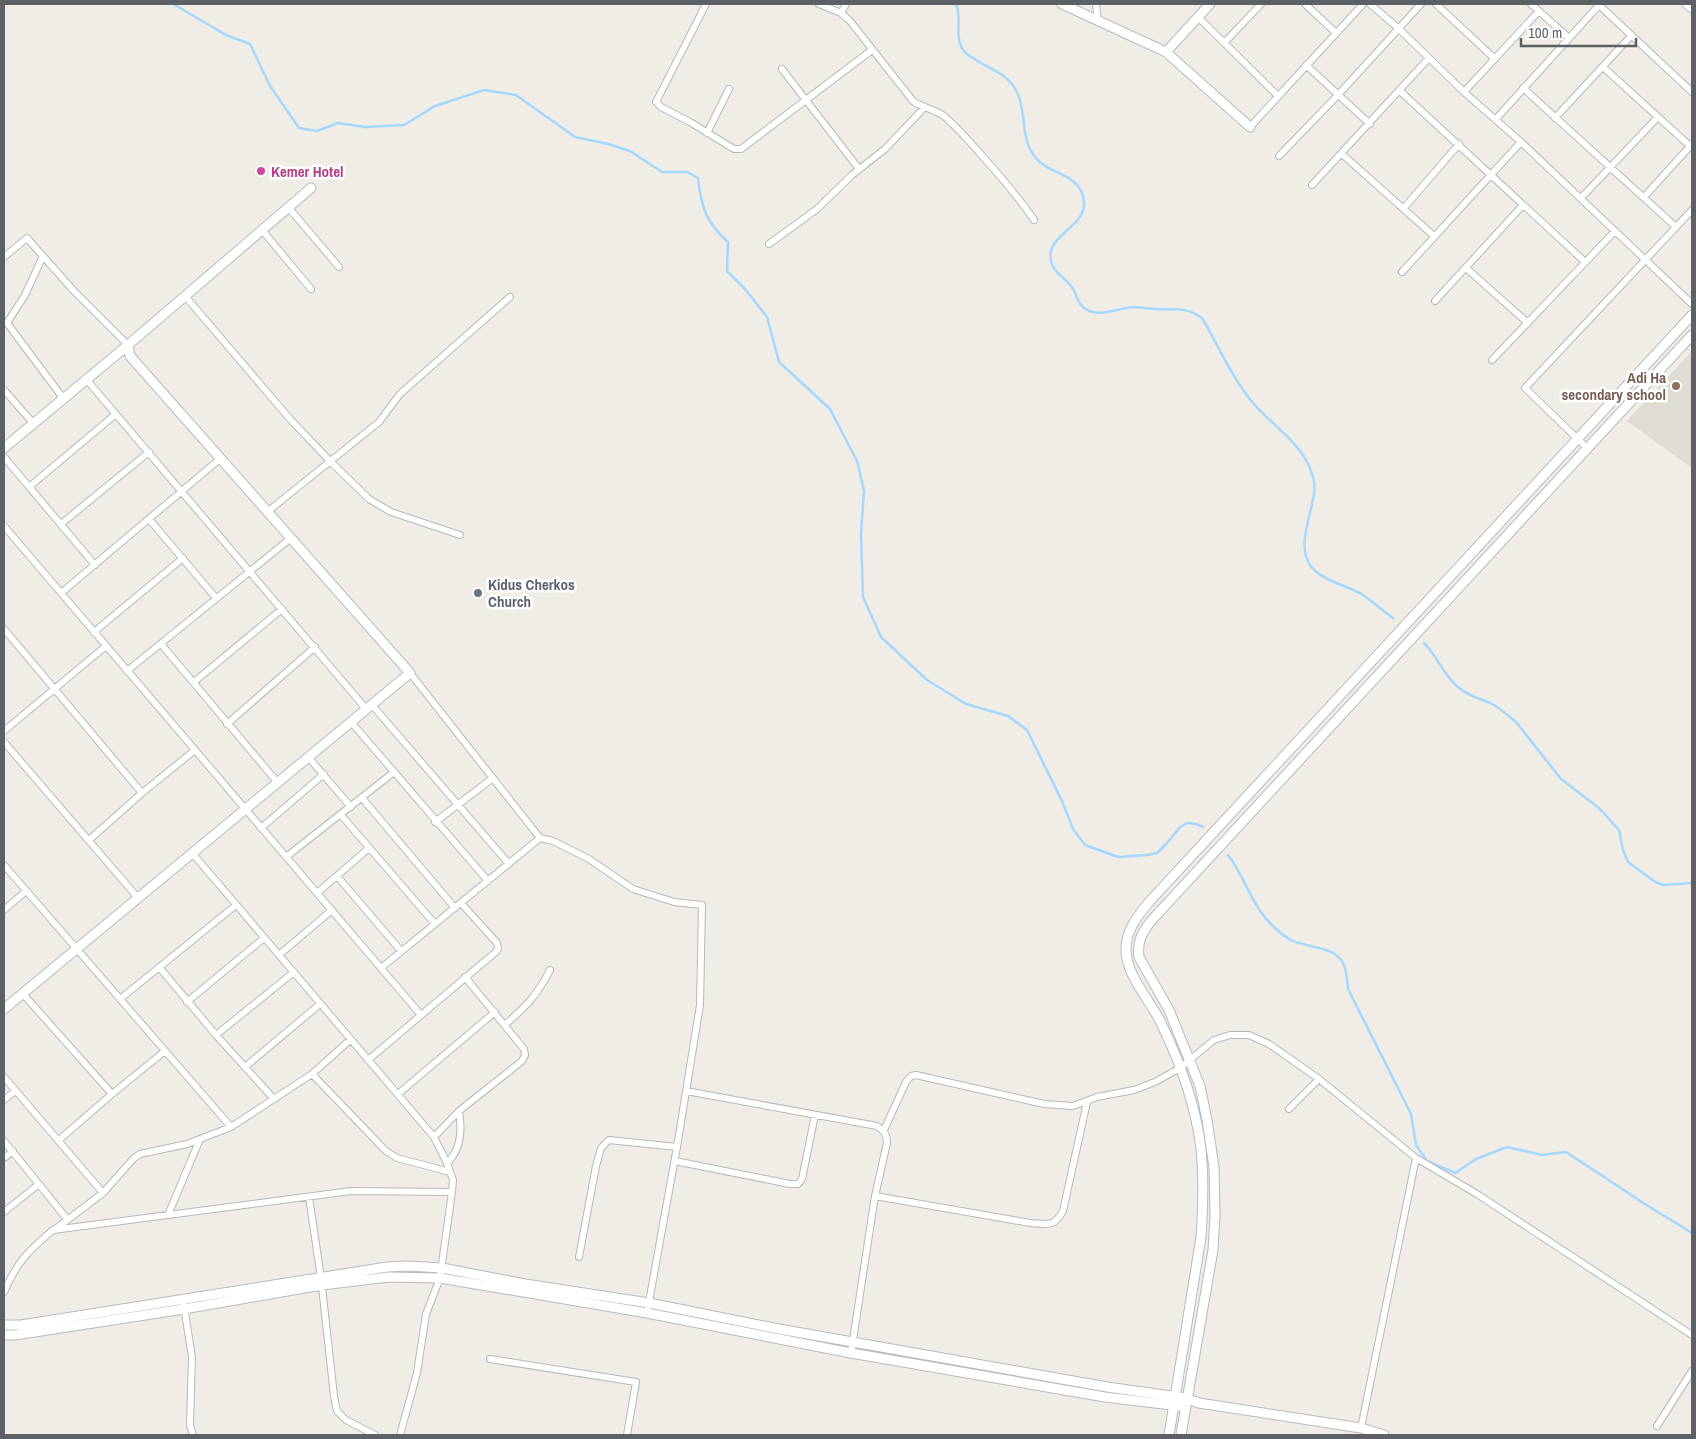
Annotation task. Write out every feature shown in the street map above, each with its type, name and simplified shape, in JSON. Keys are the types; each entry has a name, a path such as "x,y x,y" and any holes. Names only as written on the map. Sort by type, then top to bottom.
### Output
{"street":[{"path":"706,4 656,102 728,147 737,150 872,50"},
{"path":"819,4 842,13 850,20 913,102 924,108 931,108 945,117 1020,199 1034,220"},
{"path":"842,13 846,4"},
{"path":"1062,4 1166,52 1250,127 1363,4"},
{"path":"1096,4 1098,21"},
{"path":"1166,52 1210,4"},
{"path":"1225,42 1261,4"},
{"path":"1305,4 1336,33"},
{"path":"1370,4 1582,198 1645,261 1692,304"},
{"path":"1279,156 1421,4"},
{"path":"1436,4 1494,58"},
{"path":"1531,4 1568,38"},
{"path":"1496,119 1599,4 1692,92"},
{"path":"1687,4 1692,8"},
{"path":"1464,92 1539,11"},
{"path":"1198,17 1278,96"},
{"path":"1555,118 1631,36"},
{"path":"1312,185 1428,59"},
{"path":"1306,66 1370,124"},
{"path":"1603,67 1691,145 1644,197"},
{"path":"782,69 860,169"},
{"path":"1523,88 1676,227"},
{"path":"707,133 729,89"},
{"path":"1400,91 1585,262"},
{"path":"769,244 817,209 841,184 885,149 924,108"},
{"path":"1582,198 1658,117"},
{"path":"1402,272 1521,142"},
{"path":"1404,208 1459,144"},
{"path":"1342,154 1434,236"},
{"path":"4,448 128,345 311,188"},
{"path":"1435,301 1523,205"},
{"path":"288,207 339,267"},
{"path":"1588,449 1525,388 1692,210"},
{"path":"262,230 311,289"},
{"path":"1492,360 1615,231"},
{"path":"4,257 27,238 73,290 128,345 130,356 410,674 540,838 553,841 589,859 633,889 674,902 702,905 700,1005 678,1147 647,1313"},
{"path":"43,256 25,295 7,323 64,398"},
{"path":"1466,268 1528,323"},
{"path":"185,296 259,383 330,461 369,499 391,512 460,535"},
{"path":"267,512 379,422 400,394 510,297"},
{"path":"1169,1435 1201,1237 1203,1207 1201,1149 1194,1114 1180,1068 1161,1022 1132,972 1126,953 1128,934 1150,901 1692,315"},
{"path":"1181,1435 1213,1250 1215,1216 1214,1167 1200,1086 1169,1010 1139,957 1138,947 1142,932 1358,695 1692,335"},
{"path":"86,379 315,648 458,805 508,864"},
{"path":"4,390 33,424"},
{"path":"28,486 116,414"},
{"path":"61,524 149,452"},
{"path":"4,457 95,565"},
{"path":"61,593 221,458"},
{"path":"149,519 216,598"},
{"path":"5,530 421,1015"},
{"path":"127,671 291,538"},
{"path":"1469,556 1479,564"},
{"path":"94,632 183,558"},
{"path":"194,682 282,608"},
{"path":"4,630 142,792"},
{"path":"161,644 278,783"},
{"path":"4,731 106,646"},
{"path":"228,724 315,648"},
{"path":"4,1009 410,674"},
{"path":"1348,688 1358,695"},
{"path":"351,722 435,822 488,881"},
{"path":"4,742 139,899"},
{"path":"89,840 142,792 194,750"},
{"path":"309,758 351,807"},
{"path":"286,857 342,815 394,772"},
{"path":"261,828 324,774"},
{"path":"435,822 493,778"},
{"path":"362,798 455,908"},
{"path":"342,815 435,924"},
{"path":"381,968 540,838"},
{"path":"317,893 369,848"},
{"path":"193,854 434,1137 447,1163 453,1180 441,1273 426,1314 417,1373 400,1435"},
{"path":"4,865 231,1128"},
{"path":"337,876 401,951"},
{"path":"4,910 26,891"},
{"path":"368,1060 495,953 498,948 497,943 461,903"},
{"path":"120,999 236,906"},
{"path":"279,955 332,910"},
{"path":"187,1002 264,938"},
{"path":"159,967 187,1002 274,1098"},
{"path":"505,1025 531,1002 550,970"},
{"path":"216,1035 294,972"},
{"path":"434,1137 459,1111 524,1058 524,1049 465,977"},
{"path":"23,994 112,1094"},
{"path":"245,1067 320,1004"},
{"path":"398,1094 495,1012"},
{"path":"884,1130 906,1082 911,1076 916,1075 1044,1104 1073,1106 1097,1097 1134,1090 1155,1082 1180,1068 1214,1040 1230,1035 1249,1035 1269,1044 1318,1079 1416,1158 1477,1194 1692,1335"},
{"path":"4,1292 14,1270 24,1257 53,1230 103,1193 133,1158 140,1154 187,1144 231,1128 312,1074 350,1040"},
{"path":"59,1140 165,1051"},
{"path":"312,1074 386,1152 397,1158 450,1172"},
{"path":"4,1077 103,1193"},
{"path":"1289,1108 1318,1079"},
{"path":"4,1100 15,1090"},
{"path":"686,1091 877,1126 884,1130 887,1142 875,1196 851,1353"},
{"path":"875,1196 1030,1223 1051,1224 1058,1220 1063,1211 1087,1102"},
{"path":"447,1163 453,1158 460,1137 459,1111"},
{"path":"675,1161 798,1184 802,1179 815,1115"},
{"path":"168,1215 200,1139"},
{"path":"580,1258 596,1166 601,1148 605,1143 609,1140 678,1147"},
{"path":"4,1141 67,1219"},
{"path":"4,1158 13,1151"},
{"path":"1361,1428 1416,1158"},
{"path":"4,1212 39,1184"},
{"path":"53,1230 351,1192 408,1190 452,1192"},
{"path":"309,1197 322,1281 337,1411 346,1420 375,1435"},
{"path":"4,1326 94,1318 184,1305 322,1281 387,1267 408,1266 579,1297 647,1313 851,1353 1055,1377 1175,1401"},
{"path":"387,1267 389,1277"},
{"path":"4,1272 14,1270"},
{"path":"322,1281 441,1273"},
{"path":"579,1297 649,1303 779,1329 853,1341 1052,1387 1106,1397 1199,1403 1361,1428 1384,1435"},
{"path":"184,1305 192,1357 190,1425 193,1435"},
{"path":"4,1335 15,1335 94,1318"},
{"path":"778,1339 779,1329"},
{"path":"490,1359 636,1382 627,1435"},
{"path":"1658,1426 1692,1371"},
{"path":"1052,1387 1055,1377"},
{"path":"1106,1397 1107,1387"}],"shaded area":[{"name":"Adi Ha secondary school","path":"1692,351 1692,468 1627,421"}],"waterway":[{"path":"173,4 226,35 250,44 270,86 299,128 317,131 338,123 365,127 404,125 435,106 484,90 516,95 575,137 630,151 662,172 687,172 698,178 706,213 714,228 728,242 727,271 745,289 767,317 779,362 830,409 857,461 864,491 861,533 863,597 881,637 927,680 966,704 1008,716 1027,730 1062,801 1073,829 1085,845 1118,857 1147,855 1157,853 1180,827 1187,823 1203,827"},
{"path":"956,4 959,16 959,40 964,51 1009,81 1020,100 1025,134 1030,150 1040,163 1073,181 1082,193 1084,205 1081,215 1053,246 1050,256 1055,270 1071,286 1082,306 1094,312 1100,313 1133,307 1180,309 1202,318 1245,393 1296,446 1309,466 1313,478 1314,494 1306,530 1305,549 1306,558 1310,565 1327,579 1357,591 1393,618"},
{"path":"1424,643 1453,682 1466,693 1490,703 1513,719 1561,779 1599,808 1619,830 1623,850 1628,862 1655,882 1663,885 1692,883"},
{"path":"1228,855 1254,901 1275,928 1284,936 1297,943 1333,953 1343,963 1348,989 1411,1114 1416,1145 1427,1161 1455,1173 1476,1159 1507,1147 1542,1155 1566,1152 1692,1233"}],"place":[{"name":"Kemer Hotel","path":"261,171"},
{"name":"Adi Ha secondary school","path":"1676,386"},
{"name":"Kidus Cherkos Church","path":"478,593"}]}
